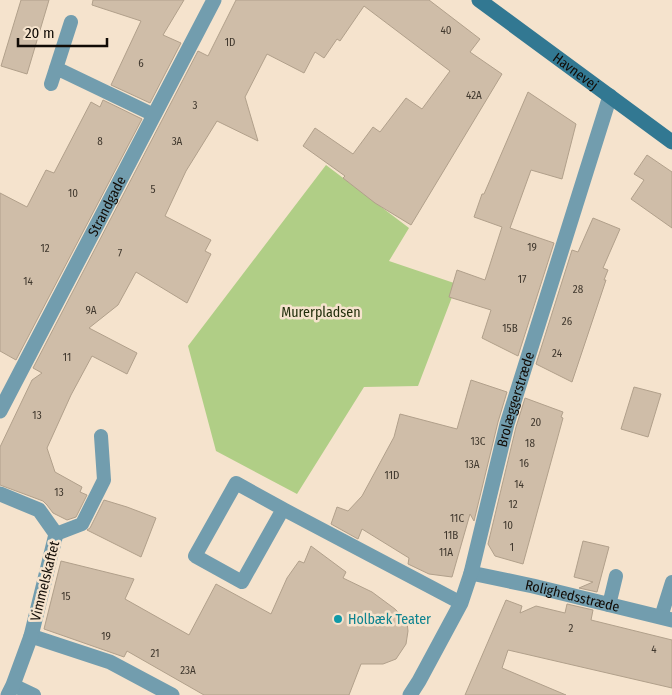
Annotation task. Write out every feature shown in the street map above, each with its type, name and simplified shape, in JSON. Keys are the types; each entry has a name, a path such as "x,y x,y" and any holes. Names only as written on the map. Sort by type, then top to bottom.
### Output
{"street":[{"name":"Strandgade","path":"0,411 214,0"},
{"name":"Havnevej","path":"479,0 672,142"},
{"name":"Brolæggerstræde","path":"410,695 461,603 471,573 507,424 610,96"},
{"name":"Vimmelskaftet","path":"0,494 39,510 56,534 31,636 110,662 172,695"},
{"name":"Rolighedsstræde","path":"471,573 667,618"},
{"path":"10,690 31,636"}],"lane":[{"path":"51,84 71,22"},
{"path":"56,68 154,115"},
{"path":"56,534 82,524 104,480 101,436"},
{"path":"283,509 242,582 195,556 236,483 461,603"},
{"path":"609,604 616,576"},
{"path":"667,618 672,582"},
{"path":"10,690 34,695"}],"green space":[{"name":"Murerpladsen","path":"326,165 409,228 389,261 457,284 418,386 364,387 297,494 216,451 188,346"}],"building":[{"path":"21,0 49,0 27,74 1,66"},
{"path":"93,0 184,0 163,35 181,43 150,103 111,85 141,21 92,5"},
{"path":"236,0 429,0 480,39 470,52 502,74 411,225 375,203 343,178 345,176 303,146 315,128 353,154 373,127 380,132 406,98 422,109 450,71 364,6 340,41 337,39 324,58 315,52 304,73 267,54 245,97 258,141 217,121 186,171 165,216 211,240 205,251 211,254 187,303 136,272 118,305 89,328 137,353 127,374 92,356 71,395 47,448 55,472 82,487 80,492 87,495 76,517 67,520 53,513 43,501 0,485 0,447 32,380 42,373 33,368 198,51 208,56"},
{"path":"528,92 576,124 562,179 531,170 510,228 554,243 518,356 482,338 491,310 449,297 457,270 485,280 502,227 474,217 482,194 484,194"},
{"path":"103,100 142,119 16,360 0,351 0,193 27,207 46,170 54,173 91,102 100,107"},
{"path":"647,155 672,172 672,228 631,199 644,180 634,174"},
{"path":"593,218 620,229 603,268 608,270 604,280 606,280 572,382 536,364 572,250 578,252"},
{"path":"471,380 507,392 474,521 470,514 452,577 429,574 408,564 409,558 362,529 358,539 331,524 337,507 348,511 362,496 394,437 400,414 457,429"},
{"path":"634,387 661,394 648,437 621,429"},
{"path":"525,398 563,412 561,417 563,418 523,564 495,556 488,544 516,427"},
{"path":"104,500 156,518 141,557 87,530 90,528"},
{"path":"583,541 609,547 597,592 579,588 593,582 574,577"},
{"path":"311,546 346,572 343,578 372,592 395,609 407,622 406,644 396,659 383,664 361,664 349,695 204,695 127,651 124,657 44,629 61,561 134,579 125,599 189,635 216,584 271,614 287,578 299,561 304,563"},
{"path":"506,600 522,606 520,613 536,606 565,613 567,604 593,610 591,620 672,640 672,688 508,650 502,668 566,695 465,695"}],"place":[{"name":"Holbæk Teater","path":"338,619"}]}
